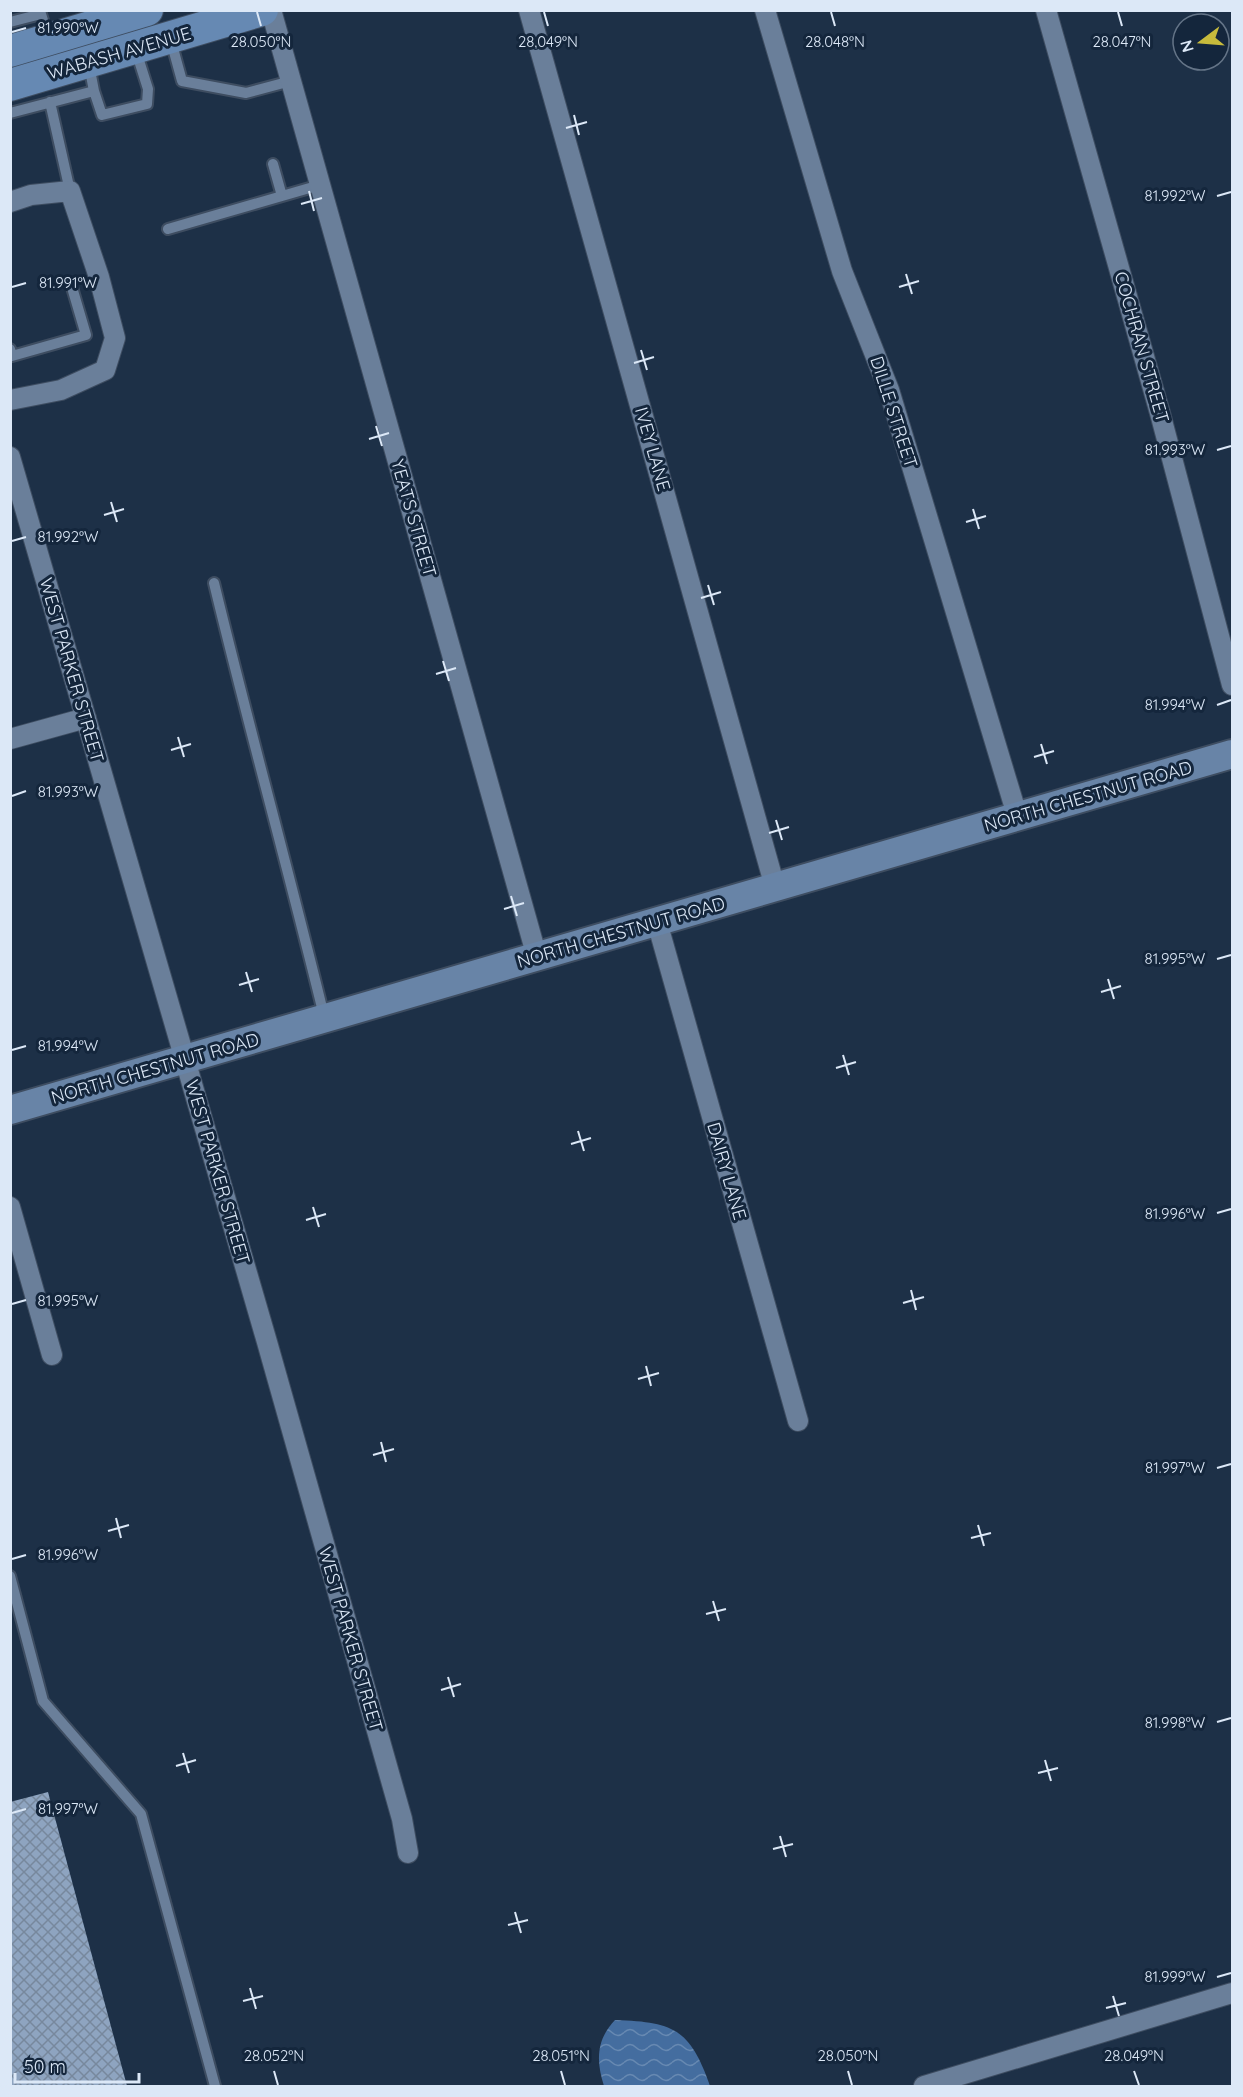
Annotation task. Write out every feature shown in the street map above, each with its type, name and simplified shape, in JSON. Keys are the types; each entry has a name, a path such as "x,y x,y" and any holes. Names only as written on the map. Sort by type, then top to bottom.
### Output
{"main road":[{"name":"WABASH AVENUE","path":"11,42 49,40 85,24 147,10"},
{"name":"WABASH AVENUE","path":"10,85 92,76 136,48 262,10"}],"street":[{"name":"YEATS STREET","path":"271,10 537,957"},
{"name":"IVEY LANE","path":"529,10 775,887"},
{"name":"DILLE STREET","path":"765,10 842,271 889,390 1017,815"},
{"name":"COCHRAN STREET","path":"1046,10 1160,413 1233,685"},
{"path":"10,202 31,195 70,191 99,277 115,339 105,370 61,390 10,400"},
{"name":"WEST PARKER STREET","path":"10,457 19,517 86,718 402,1819 408,1853"},
{"path":"10,739 86,718"},
{"name":"NORTH CHESTNUT ROAD","path":"10,1110 324,1020 1017,815 1233,754"},
{"name":"DAIRY LANE","path":"657,922 798,1421"},
{"path":"10,1207 52,1355"},
{"path":"924,2086 1233,1993"}],"lane":[{"path":"170,38 182,81 246,93 291,81"},
{"path":"10,113 50,102 92,76 102,115 147,104 147,89 136,48"},
{"path":"50,102 70,191"},
{"path":"273,164 282,196"},
{"path":"168,229 320,185"},
{"path":"10,349 12,356 86,335 71,284"},
{"path":"214,583 289,870 324,1020"},
{"path":"10,1576 43,1701 141,1814 215,2086"}],"water":[{"path":"615,2020 652,2023 677,2032 695,2052 710,2086 604,2086 599,2051 604,2035"}],"building":[{"path":"48,1792 127,2086 10,2086 10,1802"}]}
